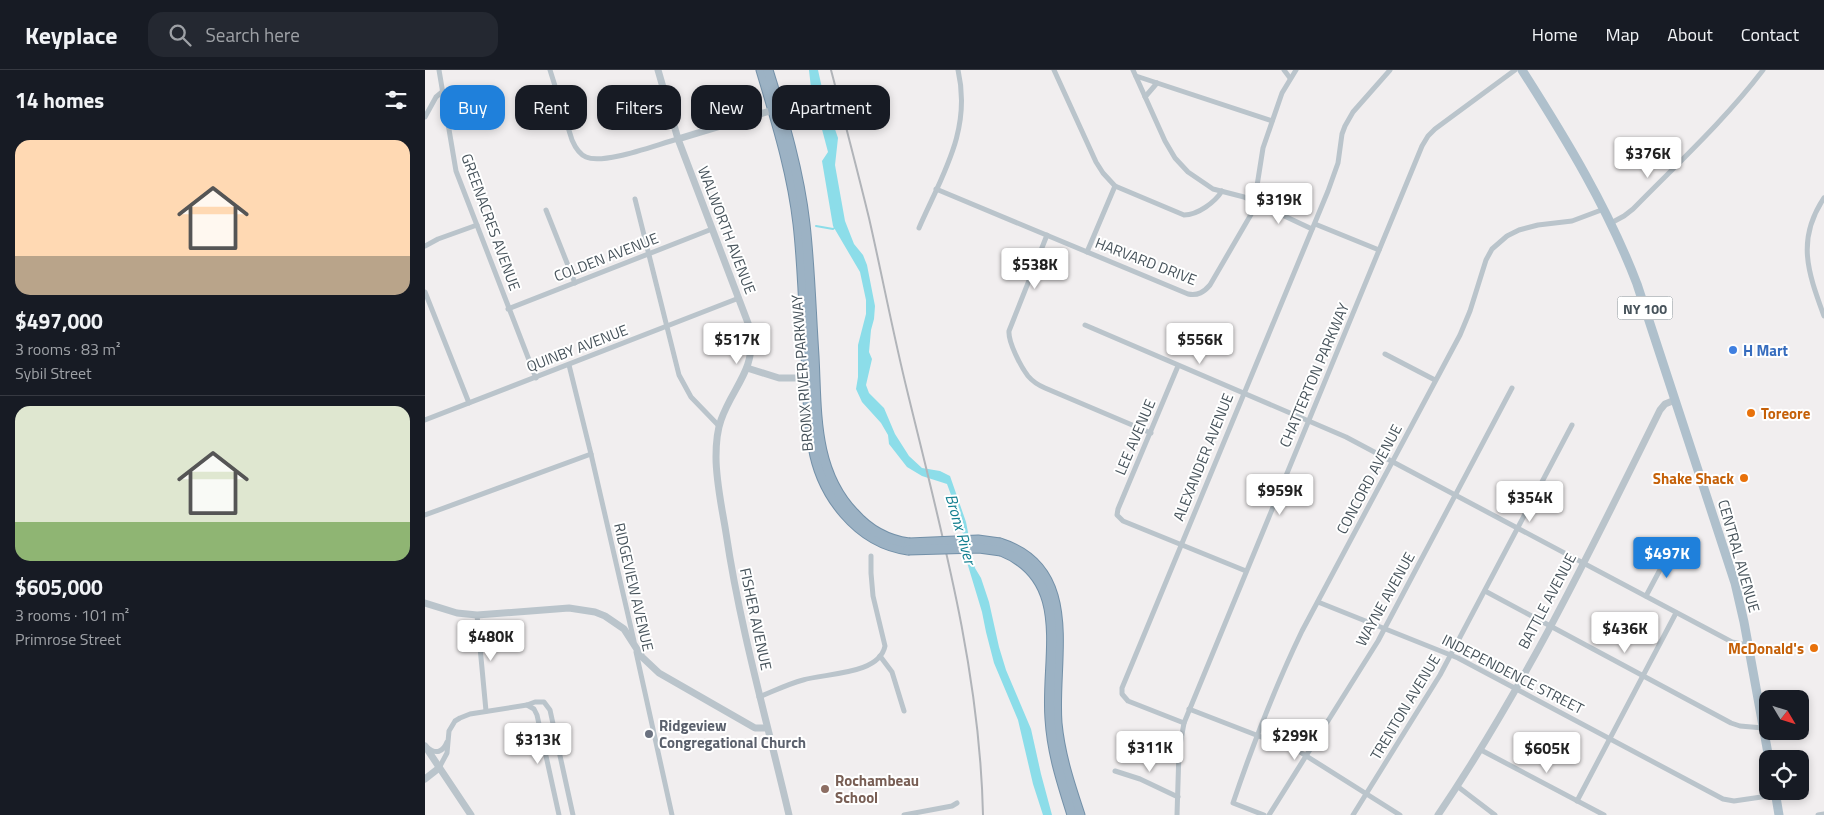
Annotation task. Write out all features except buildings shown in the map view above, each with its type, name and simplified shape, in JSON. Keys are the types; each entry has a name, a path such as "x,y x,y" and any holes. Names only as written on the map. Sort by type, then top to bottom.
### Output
{"highway":[{"name":"BRONX RIVER PARKWAY","path":"761,70 772,99"},
{"name":"BRONX RIVER PARKWAY","path":"768,70 772,90"},
{"name":"BRONX RIVER PARKWAY","path":"780,130 796,210 801,256 813,447 818,468 830,493 846,516 866,535 887,546 1000,547 1014,549 1033,563 1047,580 1054,595 1059,623 1056,689 1058,732 1064,764 1080,815"},
{"name":"BRONX RIVER PARKWAY","path":"783,130 797,171 804,215 818,434 823,461 839,495 860,520 881,536 909,547"},
{"name":"BRONX RIVER PARKWAY","path":"1000,547 1031,570 1043,587 1049,602 1051,624 1049,695 1052,739 1059,772 1072,815"}],"main road":[{"name":"NY 100","path":"1522,70 1590,181 1611,223"},
{"name":"CENTRAL AVENUE","path":"1611,223 1631,270 1735,583 1759,705"},
{"path":"1776,800 1779,815"}],"street":[{"name":"GREENACRES AVENUE","path":"439,70 441,85"},
{"path":"550,70 572,140 577,150 587,158 601,160 772,110"},
{"name":"WALWORTH AVENUE","path":"658,70 678,139 751,331 751,349 747,368 719,426"},
{"path":"919,228 959,132 962,100 958,70"},
{"path":"1054,70 1096,162 1115,186 1184,215 1198,212 1222,191"},
{"path":"1133,70 1165,141 1181,164 1203,183 1213,188 1244,197 1313,226 1379,250"},
{"path":"1284,70 1290,78"},
{"name":"HARVARD DRIVE","path":"936,189 1188,294 1196,295 1204,292 1210,285 1249,220 1255,203 1262,156 1272,121 1282,93 1296,70"},
{"name":"ALEXANDER AVENUE","path":"1184,723 1131,702 1123,697 1121,691 1335,172 1345,126 1353,112 1390,70"},
{"name":"CHATTERTON PARKWAY","path":"1177,815 1179,751 1184,723 1189,709 1425,138 1515,70"},
{"path":"1611,223 1629,213 1651,191 1752,85 1763,70"},
{"path":"1136,76 1272,121"},
{"path":"1145,97 1157,83"},
{"path":"425,117 436,97 440,94"},
{"name":"GREENACRES AVENUE","path":"449,130 456,170 536,378"},
{"path":"1087,252 1115,186"},
{"path":"1824,198 1810,226 1806,244 1807,263 1824,316"},
{"path":"635,199 677,370 691,397 719,426"},
{"name":"CONCORD AVENUE","path":"1264,815 1233,803 1257,735 1286,664 1464,327 1486,260 1496,244 1519,230 1538,225 1572,221 1604,209"},
{"path":"546,210 575,283"},
{"path":"425,246 438,239 477,225"},
{"name":"COLDEN AVENUE","path":"509,309 712,229"},
{"path":"1047,236 1009,328 1008,335 1011,345 1027,376 1040,386 1151,433"},
{"path":"425,292 469,403"},
{"name":"QUINBY AVENUE","path":"425,420 739,298"},
{"path":"1085,325 1347,437 1732,642 1748,643"},
{"path":"1385,354 1435,380"},
{"name":"RIDGEVIEW AVENUE","path":"569,365 635,644 672,815"},
{"name":"LEE AVENUE","path":"1178,366 1118,509 1118,517 1123,521 1181,545"},
{"path":"747,368 779,378 808,378"},
{"name":"WAYNE AVENUE","path":"1269,815 1385,628 1512,388"},
{"name":"BATTLE AVENUE","path":"1438,815 1481,750 1516,688 1635,463 1660,410 1665,404 1675,400"},
{"name":"TRENTON AVENUE","path":"1353,815 1451,655 1572,425"},
{"name":"FISHER AVENUE","path":"719,426 716,449 717,467 741,622 789,815"},
{"path":"425,515 591,454"},
{"path":"1181,545 1246,571"},
{"path":"1646,596 1670,551"},
{"path":"759,697 805,679 857,670 871,664 880,656 885,646 873,590 871,556"},
{"path":"1485,591 1731,723 1759,728"},
{"name":"INDEPENDENCE STREET","path":"1318,602 1451,655 1729,801 1741,801 1759,797"},
{"path":"425,603 457,612 477,615 569,608 582,609 605,616 629,634 642,657 666,677 755,728 767,728"},
{"path":"1577,801 1676,613"},
{"path":"477,615 486,712"},
{"path":"880,656 892,672 904,711"},
{"path":"425,746 430,750 439,751 444,747 452,725 460,718 535,702 544,702 550,710 573,815"},
{"path":"527,705 534,709 537,715 559,815"},
{"path":"1189,709 1306,756 1400,815"},
{"path":"425,779 439,768 447,753 448,736"},
{"path":"425,746 471,815"},
{"path":"1481,750 1604,815"},
{"path":"1115,770 1140,779 1178,797"},
{"path":"1457,786 1495,815"},
{"path":"905,815 952,806 957,803"},
{"path":"1818,815 1824,814"}],"water":[{"path":"809,70 818,70 821,85 811,85"},
{"path":"822,130 835,130 838,138 835,165 845,221 854,244 863,255 867,265 875,306 869,352 872,359 866,385 869,393 884,408 895,434 909,456 922,468 940,471 950,476 966,522 975,568 981,578 989,602 1006,670 1031,729 1052,815 1043,815 1033,784 1018,720 994,663 982,612 966,559 963,534 953,511 954,503 947,484 922,476 907,467 889,444 888,435 881,423 862,402 856,389 858,345 866,314 866,300 860,272 833,226 822,161 828,152"}],"waterway":[{"path":"816,226 833,229 836,227"}],"railway":[{"path":"831,70 869,218 902,369 957,601 975,707 983,815"}],"place":[{"name":"H Mart","path":"1733,350"},
{"name":"Toreore","path":"1751,413"},
{"name":"Shake Shack","path":"1744,478"},
{"name":"McDonald's","path":"1814,648"},
{"name":"Ridgeview Congregational Church","path":"649,734"},
{"name":"Rochambeau School","path":"825,789"}],"water label":[{"name":"Bronx River","path":"961,529"}]}
